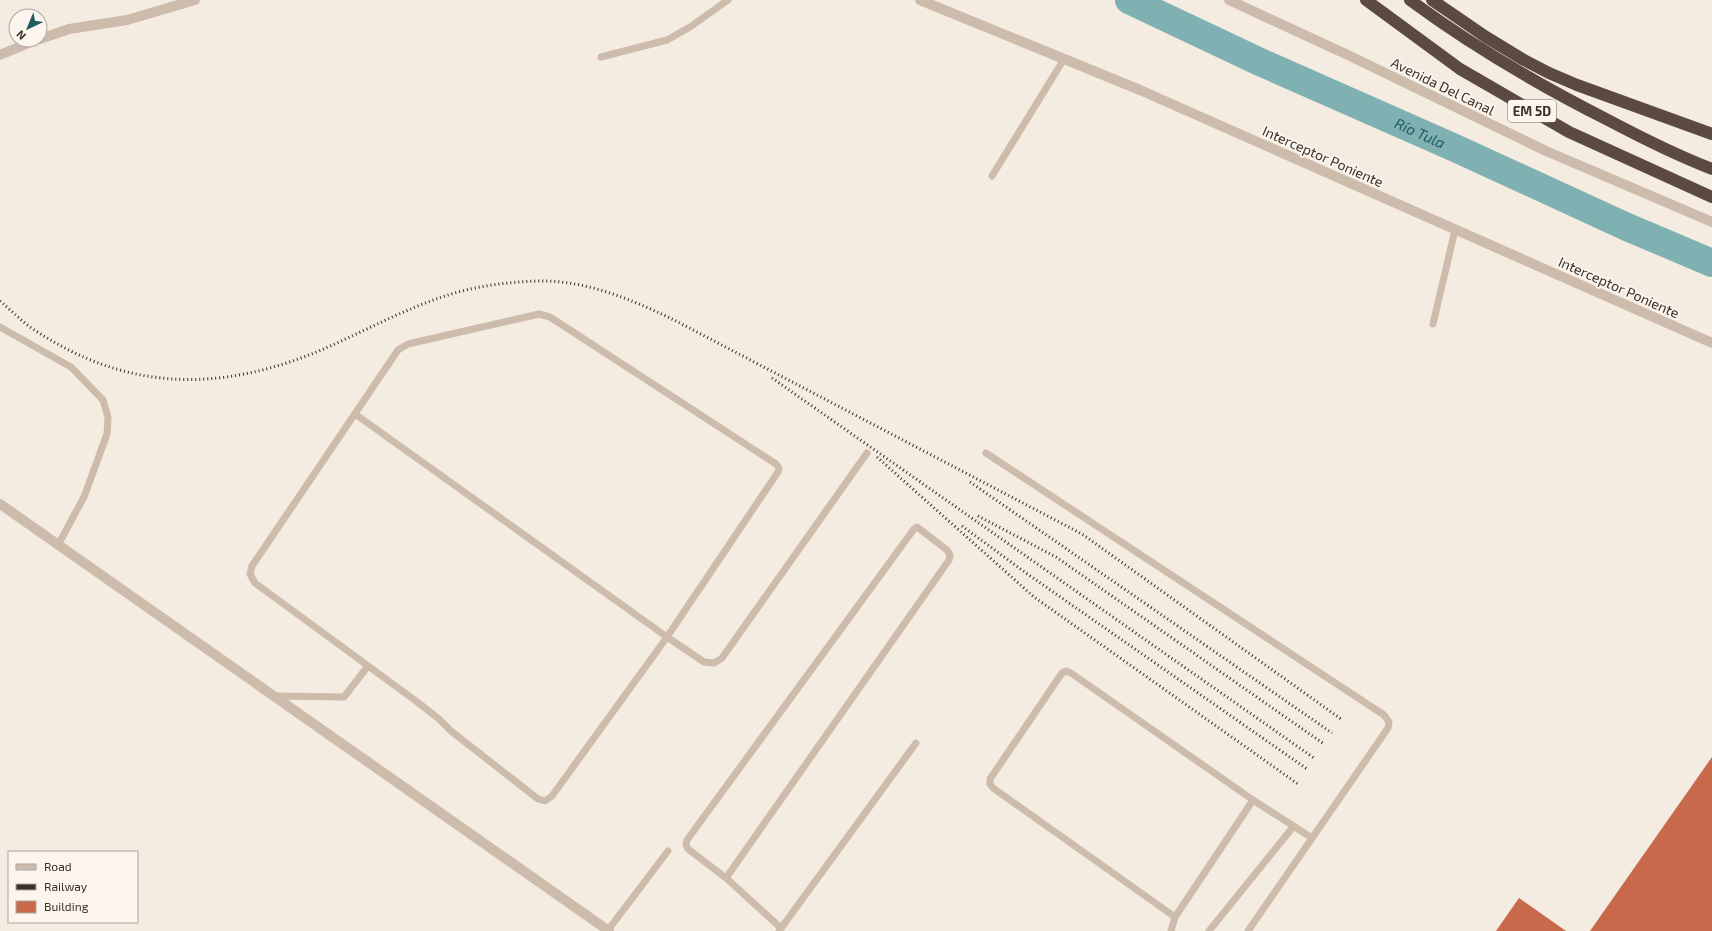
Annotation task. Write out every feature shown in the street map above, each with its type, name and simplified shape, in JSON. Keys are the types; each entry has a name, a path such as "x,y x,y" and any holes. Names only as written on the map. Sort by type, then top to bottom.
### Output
{"highway":[{"name":"EM 5D","path":"1366,0 1460,70 1569,132 1712,197"},
{"name":"EM 5D","path":"1410,0 1477,46 1531,79 1648,141 1712,170"},
{"path":"1432,0 1486,37 1549,73 1577,85 1712,134"}],"street":[{"path":"48,36 69,29 127,20 195,0"},
{"name":"Interceptor Poniente","path":"920,0 1140,90 1712,344"},
{"name":"Avenida Del Canal","path":"1229,0 1350,56 1546,151 1712,222"},
{"path":"0,55 17,48"},
{"path":"0,504 609,930"}],"lane":[{"path":"601,57 667,40 690,27 728,0"},
{"path":"992,176 1064,59"},
{"path":"1433,324 1455,230"},
{"path":"543,315 776,464 779,468 778,472 667,637 552,796 545,801 538,799 451,731 439,718 255,583 250,574 252,566 398,350 408,344 543,315"},
{"path":"0,327 71,367 103,400 108,417 107,434 84,497 58,545"},
{"path":"355,414 667,637 704,662 714,663 722,658 867,452"},
{"path":"986,453 1384,715 1389,722 1388,728 1248,931"},
{"path":"726,878 949,560 950,555 947,550 921,528 917,527 914,529 687,840 686,845 688,849 726,878 780,930 916,743"},
{"path":"274,696 344,697 368,666"},
{"path":"1175,917 993,788 990,784 990,780 1062,672 1066,671 1253,800 1312,838"},
{"path":"1171,931 1175,917 1253,800"},
{"path":"1209,931 1293,827"},
{"path":"609,930 668,851"}],"building":[{"path":"1712,757 1712,931 1590,931"},
{"path":"1519,898 1566,931 1496,931"}],"waterway":[{"name":"Río Tula","path":"1129,0 1260,62 1455,148 1627,227 1712,263"}],"railway":[{"path":"0,301 24,323 33,329 68,349 103,364 137,374 173,379 208,379 244,374 281,365 319,351 413,308 445,296 479,287 515,282 538,281 574,284 609,293 676,321 1082,534 1341,719"},
{"path":"772,378 1314,758"},
{"path":"877,457 1034,597 1298,784"},
{"path":"970,482 1332,733"},
{"path":"978,516 1056,557 1324,744"},
{"path":"962,526 1026,573 1307,769"}]}
